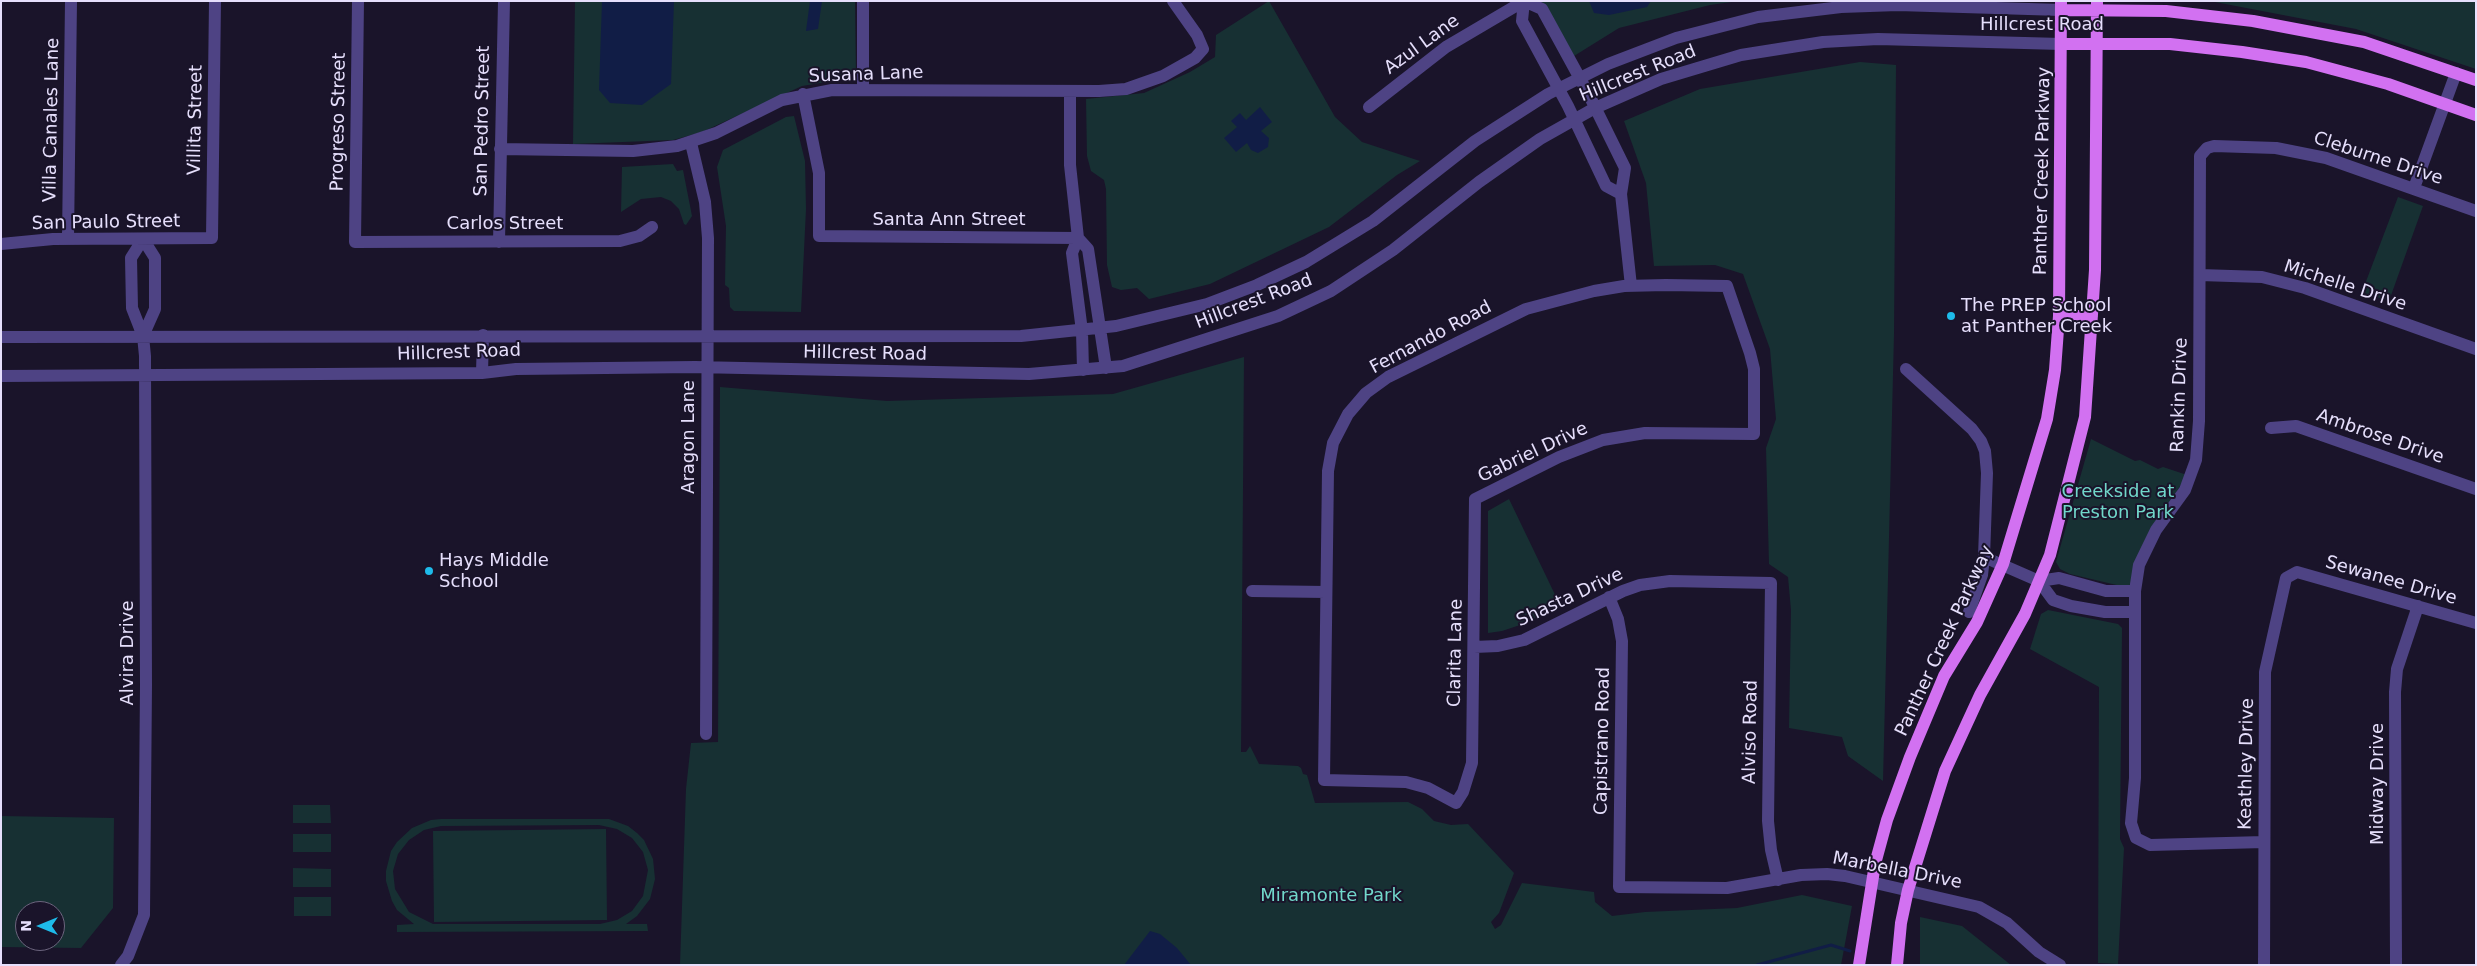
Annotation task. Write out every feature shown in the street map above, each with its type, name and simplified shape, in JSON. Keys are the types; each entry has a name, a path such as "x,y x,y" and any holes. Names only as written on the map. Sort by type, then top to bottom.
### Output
{"main road":[{"name":"Hillcrest Road","path":"2061,6 2097,6 2166,12 2253,21 2309,30 2364,42 2476,80"},
{"name":"Panther Creek Parkway","path":"1859,965 1872,882 1887,820 1910,757 1944,676 1977,622 2003,564 2047,419 2055,370 2059,316 2061,6"},
{"path":"1897,965 1901,923 1908,890 1945,771 1980,695 2025,614 2050,555 2085,417 2094,270 2097,6"},
{"name":"Hillcrest Road","path":"2062,44 2170,44 2242,52 2306,62 2388,84 2476,115"},
{"path":"2059,316 2092,316"}],"street":[{"name":"Villa Canales Lane","path":"68,239 71,1"},
{"name":"Villita Street","path":"212,238 215,1"},
{"name":"Progreso Street","path":"355,242 358,1"},
{"name":"San Pedro Street","path":"499,242 504,1"},
{"path":"863,1 863,90"},
{"name":"Susana Lane","path":"500,149 648,150 690,143 716,133 772,104 804,94 832,90 1112,91 1139,86 1175,70 1195,58 1203,49 1197,36 1173,1"},
{"path":"1621,194 1606,186 1574,119 1522,22 1524,1 1542,10 1579,77 1625,168 1621,194 1631,286"},
{"name":"Azul Lane","path":"1369,107 1446,47 1524,1"},
{"name":"Hillcrest Road","path":"1,337 484,335 1022,336 1100,329 1207,304 1257,285 1306,262 1374,221 1483,136 1558,88 1623,57 1676,38 1730,23 1786,12 1870,5 2061,6"},
{"name":"Hillcrest Road","path":"1,376 482,373 516,369 707,367 1020,374 1123,366 1278,316 1331,291 1393,250 1512,158 1574,119 1636,89 1688,70 1741,55 1795,45 1878,39 2062,44"},
{"path":"2414,188 2456,73"},
{"path":"1070,91 1070,164 1078,238 1072,254 1082,331 1083,370"},
{"name":"Santa Ann Street","path":"804,94 820,173 820,236 1078,238"},
{"name":"Aragon Lane","path":"690,143 707,214 706,734"},
{"name":"Cleburne Drive","path":"2207,148 2230,146 2276,148 2326,158 2476,211"},
{"name":"Rankin Drive","path":"2207,148 2202,153 2199,164 2200,275 2196,460 2185,490 2156,530 2139,565 2135,591 2135,778 2131,823 2136,838 2150,845 2264,842"},
{"name":"Carlos Street","path":"355,242 620,242 639,236 652,227"},
{"name":"San Paulo Street","path":"1,244 68,239 212,238"},
{"path":"1078,238 1088,249 1106,368"},
{"name":"Alvira Drive","path":"121,965 128,956 144,916 146,685 145,374 143,336 132,308 131,258 143,239 155,258 155,309 143,336"},
{"name":"Michelle Drive","path":"2200,275 2262,277 2305,288 2476,349"},
{"name":"Fernando Road","path":"1456,803 1428,788 1406,782 1324,780 1329,461 1341,426 1359,400 1388,377 1517,313 1566,297 1631,286 1726,286 1750,352 1754,369 1754,434"},
{"path":"482,373 484,335"},
{"path":"1906,370 1972,429 1981,441 1987,473 1984,557 1982,575 1968,612"},
{"name":"Ambrose Drive","path":"2271,428 2296,426 2475,486"},
{"name":"Gabriel Drive","path":"1475,499 1559,456 1603,440 1645,433 1754,434"},
{"name":"Clarita Lane","path":"1456,803 1467,784 1472,763 1475,499"},
{"path":"1984,557 2039,581 2054,600 2071,606 2105,612 2135,612"},
{"name":"Sewanee Drive","path":"2296,572 2476,624"},
{"name":"Keathley Drive","path":"2264,965 2265,672 2286,578 2296,572"},
{"path":"2039,581 2059,578 2106,591 2135,591"},
{"name":"Shasta Drive","path":"1474,647 1498,646 1524,640 1609,597 1631,588 1657,582 1771,583"},
{"name":"Alviso Road","path":"1771,583 1768,821 1769,838 1778,880"},
{"path":"1252,591 1326,592"},
{"name":"Capistrano Road","path":"1609,597 1618,619 1622,641 1619,887"},
{"name":"Midway Drive","path":"2396,965 2395,692 2397,669 2418,606"},
{"name":"Marbella Drive","path":"1619,887 1727,888 1801,875 1827,874 1969,903 1988,911 2007,923 2039,952 2060,965"}],"green space":[{"path":"575,1 855,1 856,77 802,86 702,132 673,140 573,144"},
{"path":"1269,1 1335,117 1362,142 1420,161 1397,175 1329,227 1210,284 1149,299 1137,288 1121,290 1112,287 1107,265 1106,189 1104,180 1091,171 1087,156 1086,99 1144,93 1190,72 1215,57 1216,35"},
{"path":"1541,1 1739,1 1710,5 1619,28 1574,56"},
{"path":"2197,1 2476,1 2476,69 2356,29 2215,2"},
{"path":"1860,62 1896,65 1894,334 1883,781 1848,756 1842,737 1789,728 1791,610 1788,577 1769,564 1766,448 1776,419 1770,349 1743,274 1715,265 1654,266 1646,183 1624,121 1700,89"},
{"path":"794,116 805,161 806,209 801,312 734,311 730,307 729,288 725,285 726,226 717,167 723,150 786,117"},
{"path":"673,164 677,171 683,170 692,216 686,225 679,209 671,201 661,197 641,199 621,212 622,167"},
{"path":"2398,197 2423,206 2389,301 2362,292"},
{"name":"Miramonte Park","path":"1244,357 1241,752 1246,752 1250,746 1259,764 1298,766 1301,768 1303,774 1307,775 1315,803 1408,802 1422,809 1434,821 1451,825 1468,824 1514,873 1499,913 1491,922 1495,929 1501,925 1522,883 1594,892 1595,902 1612,916 1645,912 1737,908 1802,895 1852,906 1841,965 680,965 686,789 691,743 718,742 720,387 887,401 1113,394"},
{"name":"Creekside at Preston Park","path":"2091,439 2135,461 2140,460 2158,469 2163,467 2187,475 2173,497 2131,584 2125,587 2070,574 2060,569 2056,562"},
{"path":"1509,499 1560,605 1526,623 1502,631 1488,633 1488,511"},
{"path":"2048,610 2118,624 2122,628 2120,839 2124,848 2118,964 2098,963 2099,687 2030,649 2041,614"},
{"path":"293,805 330,805 331,823 293,823"},
{"path":"1,816 114,818 113,908 81,948 65,948 65,901 15,901 15,947 1,947"},
{"path":"609,819 628,826 644,840 653,859 655,879 650,899 637,916 626,924 647,924 648,931 397,932 397,925 414,924 397,910 392,901 386,881 386,871 391,851 397,842 412,828 431,820","holes":["599,825 617,829 632,838 643,852 648,870 643,896 632,911 617,920 600,924 433,924 409,912 395,889 393,871 398,854 409,840 424,830 441,826"]},
{"path":"606,829 607,920 434,922 433,831"},
{"path":"293,834 331,834 331,852 293,852"},
{"path":"293,868 331,869 331,887 293,887"},
{"path":"294,897 331,897 331,916 294,916"},
{"path":"1920,917 1962,926 2011,965 1920,965"}],"water":[{"path":"602,1 674,1 671,84 642,105 610,103 599,90"},
{"path":"810,1 822,1 818,29 806,31"},
{"path":"1589,1 1651,1 1647,7 1609,15 1594,13"},
{"path":"1260,107 1272,122 1261,131 1269,138 1268,147 1258,153 1251,150 1247,143 1236,152 1224,138 1237,127 1231,121 1240,113 1246,120"},
{"path":"1150,931 1160,934 1177,948 1191,965 1124,965"}],"waterway":[{"path":"1757,965 1831,945 1850,951"}],"place":[{"name":"The PREP School at Panther Creek","path":"1951,316"},
{"name":"Hays Middle School","path":"429,571"}]}
